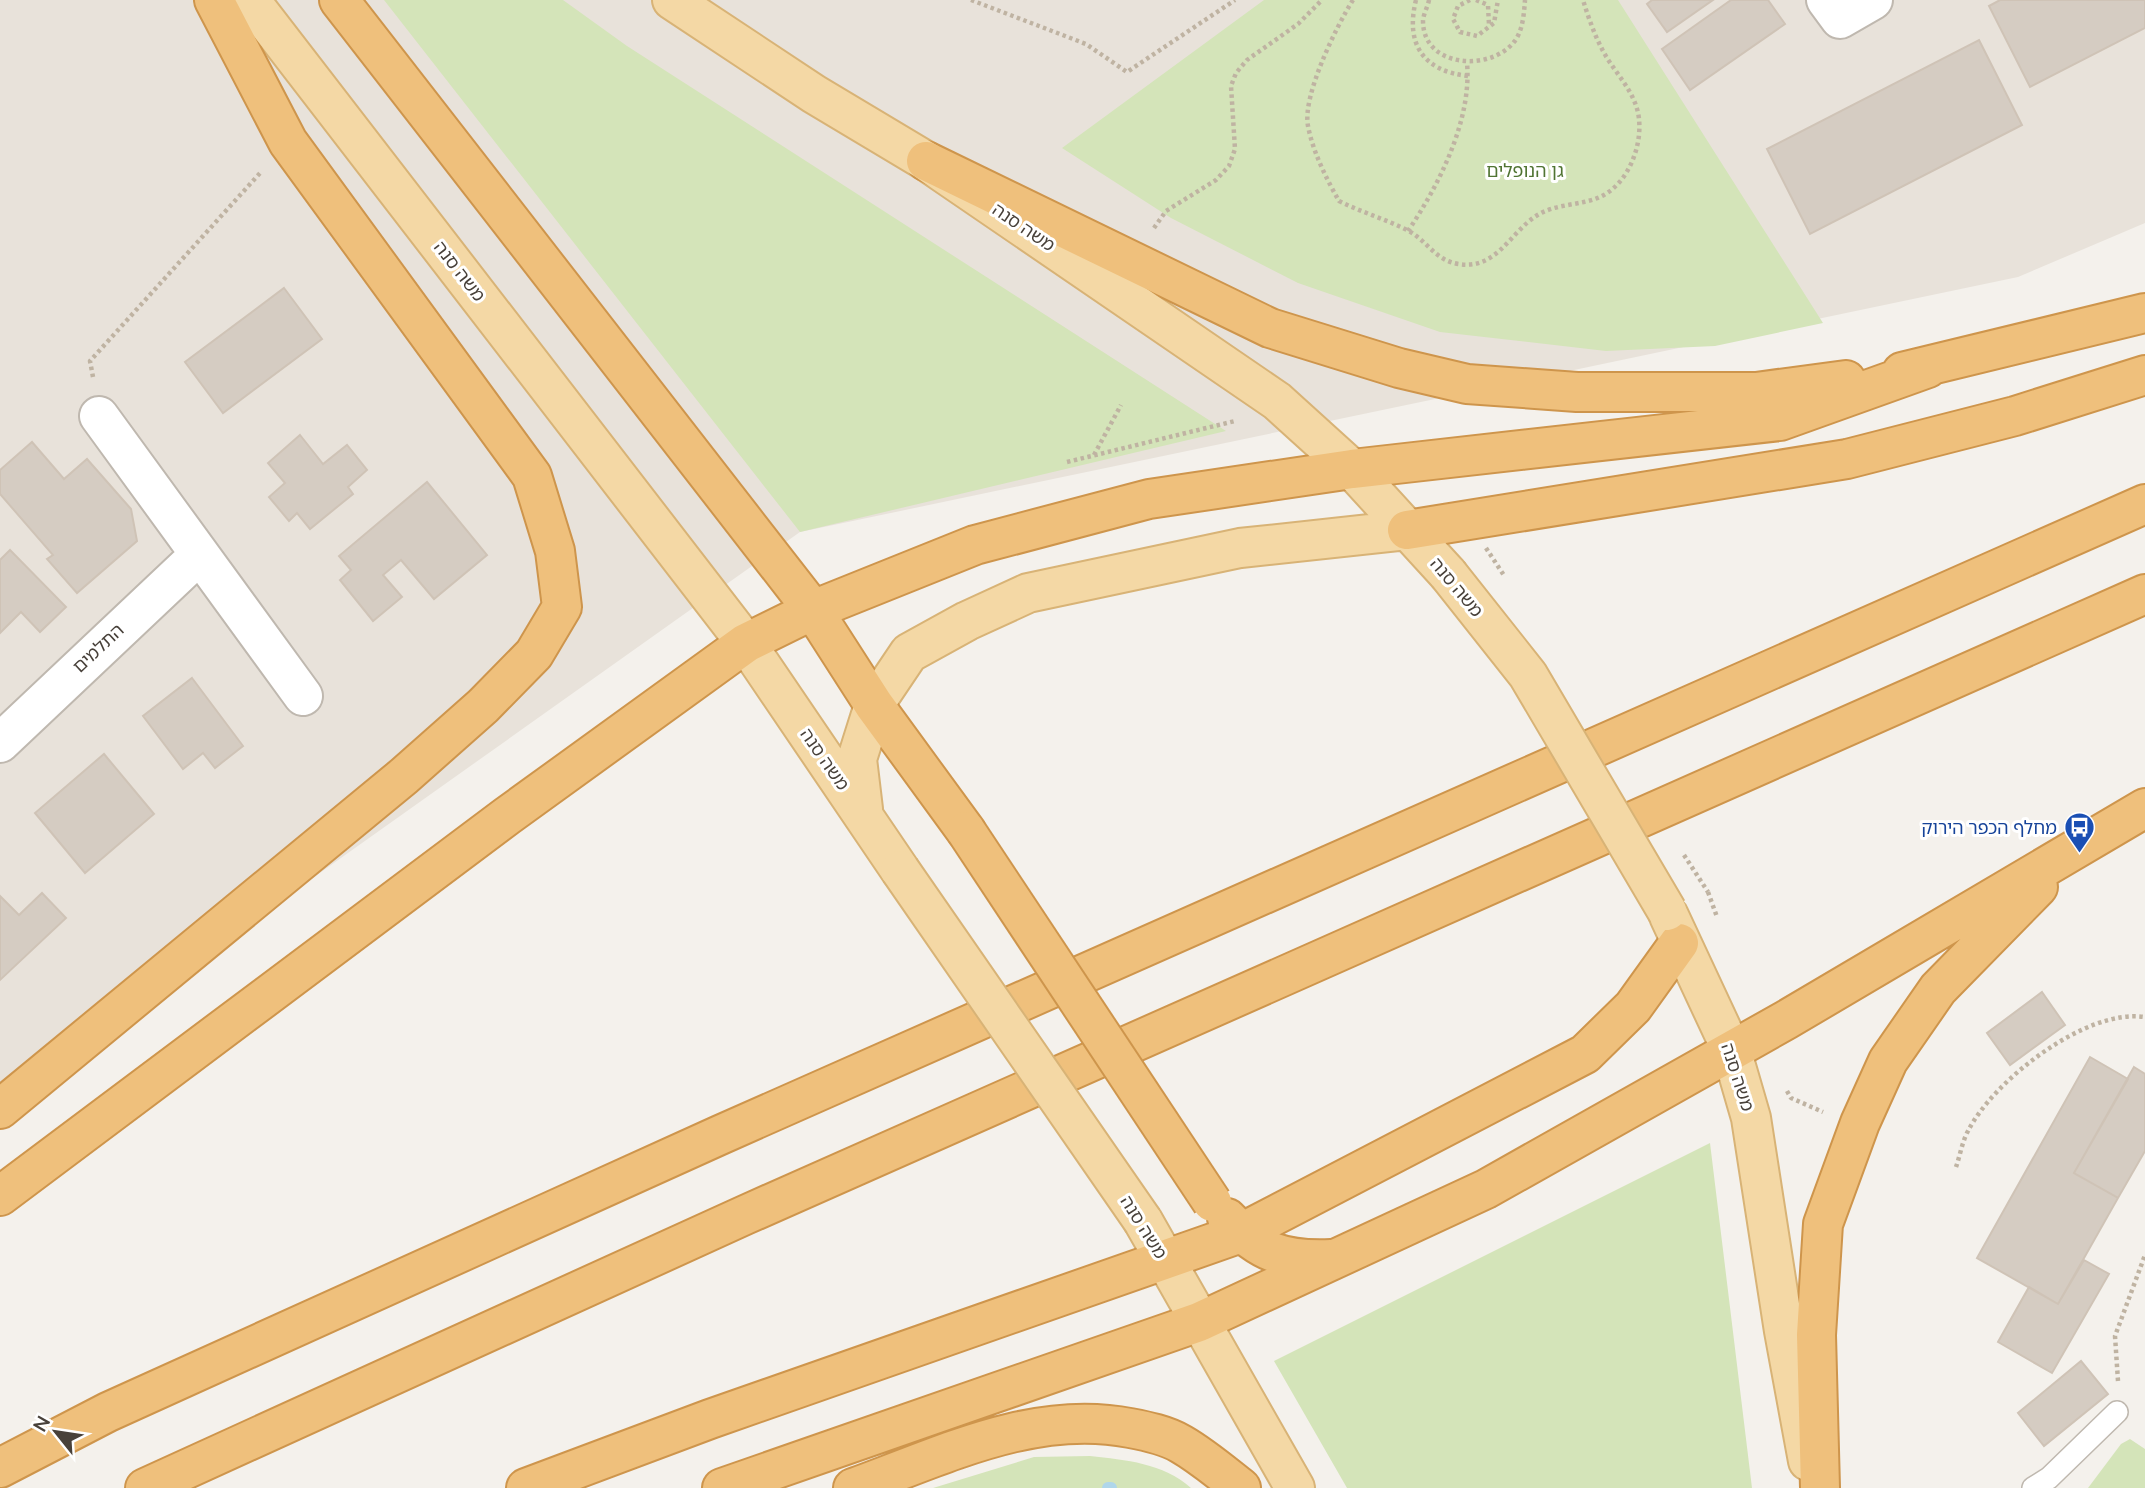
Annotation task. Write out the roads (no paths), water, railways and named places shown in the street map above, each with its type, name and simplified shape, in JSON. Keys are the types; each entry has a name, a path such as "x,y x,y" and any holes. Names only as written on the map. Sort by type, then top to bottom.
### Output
{"highway":[{"path":"0,1109 394,785 483,706 534,654 562,607 555,551 532,476 288,142 214,0"},
{"path":"339,0 813,610 874,705 966,831 1212,1202 1241,1233 1272,1253 1298,1260 1337,1258"},
{"path":"926,162 1133,259 1270,328 1399,368 1467,384 1577,392 1756,392 1928,368"},
{"path":"0,1196 507,816 746,643 813,610 975,545 1149,499 1352,470 1780,421 1928,368 2145,313"},
{"path":"1407,530 1847,459 2015,416 2145,376"},
{"path":"0,1468 120,1406 708,1141 2145,504"},
{"path":"145,1488 758,1209 2145,594"},
{"path":"722,1488 1199,1322 1486,1189 2145,808"},
{"path":"1820,1488 1816,1335 1823,1224 1860,1123 1888,1061 1938,989 2075,850"},
{"path":"526,1488 710,1419 1241,1233 1585,1054 1633,1007 1673,927"},
{"path":"853,1488 1013,1431 1055,1424 1099,1422 1144,1431 1179,1442 1241,1488"}],"main road":[{"name":"משה סנה","path":"250,0 746,643 1143,1221 1295,1488"},
{"name":"משה סנה","path":"672,0 814,94 926,162 1277,401 1352,470 1448,574 1528,675 1673,927 1731,1049 1751,1118 1784,1331 1813,1488"},
{"path":"864,815 857,759 874,705 909,653 967,621 1028,593 1240,548 1407,530"}],"street":[{"path":"1833,10 1873,0"},
{"path":"99,416 198,556 303,696"},
{"name":"התלמים","path":"0,743 198,556"}],"lane":[{"path":"2033,1488 2049,1478 2117,1412"}],"place":[{"name":"מחלף הכפר הירוק","path":"2080,854"}],"park label":[{"name":"גן הנופלים","path":"1525,170"}]}
